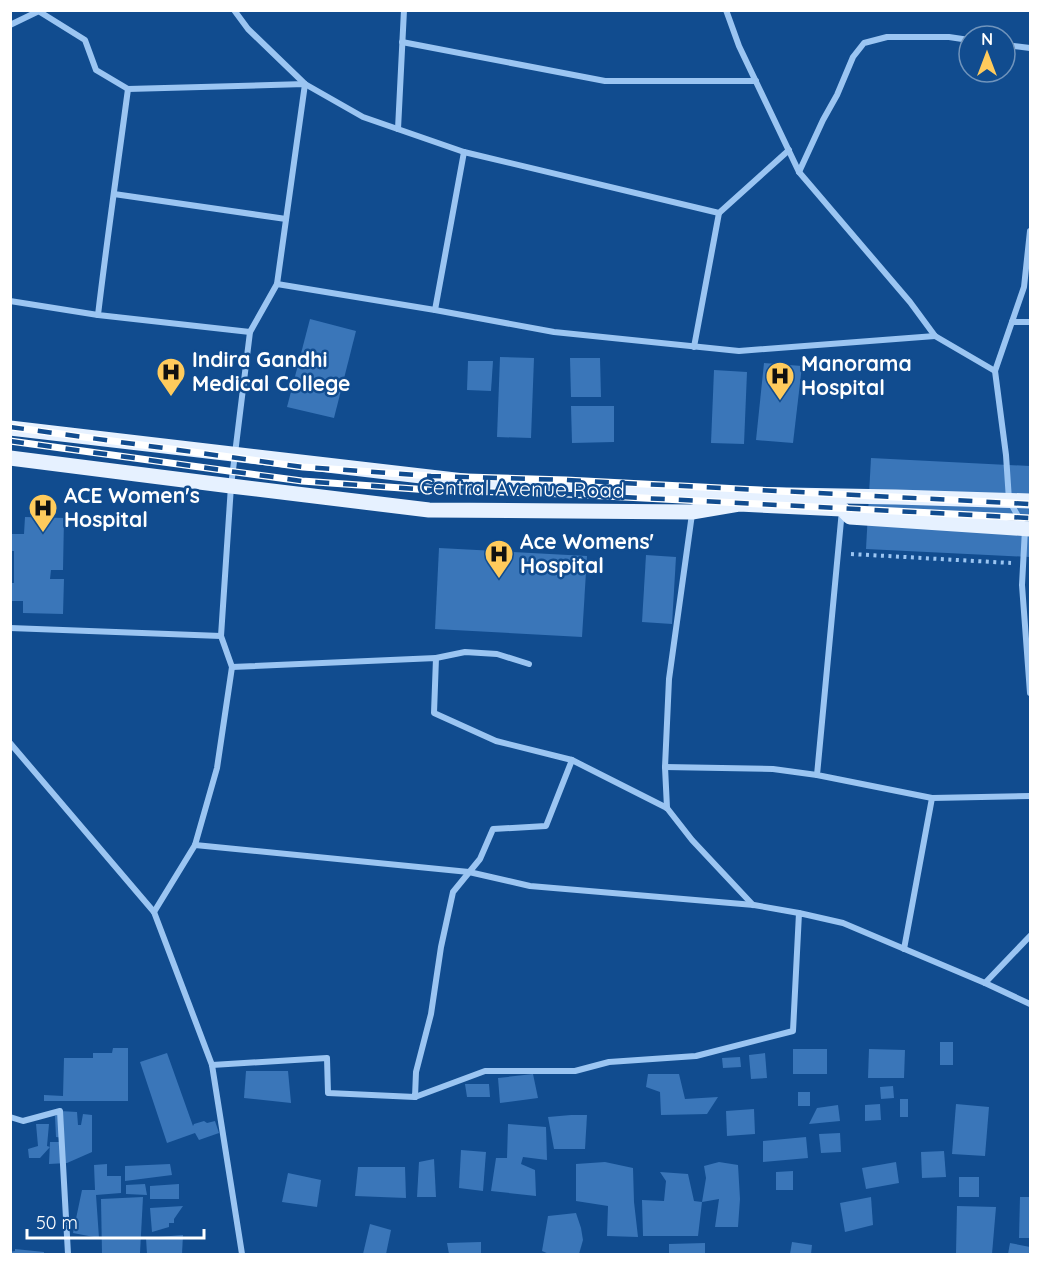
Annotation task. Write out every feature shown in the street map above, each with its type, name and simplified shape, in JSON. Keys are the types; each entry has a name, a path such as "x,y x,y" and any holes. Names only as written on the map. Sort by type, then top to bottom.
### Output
{"main road":[{"path":"10,428 524,488 683,494 1030,501"},
{"name":"Central Avenue Road","path":"10,458 429,510 692,512 739,504 1028,529"}],"street":[{"path":"234,10 305,84 363,117 464,152 719,213"},
{"path":"398,129 404,10"},
{"path":"726,10 739,46 799,172 910,302 935,336 995,371"},
{"path":"10,25 41,11 85,40 96,70 128,89 305,84"},
{"path":"799,172 853,57 864,43 887,37 957,38"},
{"path":"402,42 605,81 756,81"},
{"path":"154,912 195,845 217,768 232,667 221,636 234,454 250,332 278,284 305,84"},
{"path":"98,315 128,89"},
{"path":"694,346 719,213 789,150"},
{"path":"435,310 464,152"},
{"path":"114,194 286,219"},
{"path":"1030,231 1024,287 995,371 1006,455 1009,500 1028,529 1022,585 1030,693"},
{"path":"278,284 554,332 739,351 935,336"},
{"path":"10,301 98,315 250,332"},
{"path":"1012,322 1030,322"},
{"path":"667,808 665,767 669,679 692,512"},
{"path":"817,775 846,513"},
{"path":"10,628 221,636"},
{"path":"232,667 436,658 465,652 497,654 529,664"},
{"path":"436,658 434,713 495,741 572,760 667,808 692,840 754,905"},
{"path":"10,744 154,912 212,1065 242,1254"},
{"path":"415,1097 416,1072 431,1014 441,947 453,892 480,859 493,829 546,826 572,760"},
{"path":"665,767 773,769 817,775 932,798 1030,796"},
{"path":"904,949 932,798"},
{"path":"195,845 470,872 530,886 754,905 799,913 843,923 1030,1004"},
{"path":"212,1065 327,1058 328,1093 415,1097 485,1071 575,1071 609,1062 696,1056 793,1031 799,913"},
{"path":"985,983 1030,936"},
{"path":"10,1117 23,1120 60,1111 68,1254"}],"path":[{"path":"846,513 851,554 1024,564"}],"building":[{"path":"310,319 356,331 334,418 287,407"},
{"path":"500,357 534,358 531,438 497,437"},
{"path":"570,358 600,358 601,397 571,397"},
{"path":"468,361 493,361 491,391 467,390"},
{"path":"764,363 802,366 793,443 756,440"},
{"path":"714,370 747,372 744,444 711,443"},
{"path":"571,406 614,406 614,442 572,443"},
{"path":"871,458 1030,466 1030,557 866,549"},
{"path":"25,517 64,518 63,570 51,570 50,579 64,579 63,614 23,613 23,601 10,601 10,583 14,583 14,551 10,551 10,534 24,534"},
{"path":"439,548 587,556 582,637 435,629"},
{"path":"646,555 676,557 672,624 642,622"},
{"path":"940,1042 953,1042 953,1065 940,1065"},
{"path":"113,1048 128,1048 128,1101 44,1101 44,1095 63,1096 64,1058 93,1058 93,1053 112,1053"},
{"path":"793,1049 827,1049 827,1074 793,1074"},
{"path":"869,1049 905,1050 904,1078 868,1078"},
{"path":"167,1053 193,1126 204,1121 207,1123 215,1121 219,1133 199,1140 195,1133 167,1143 140,1062"},
{"path":"765,1053 767,1078 751,1079 749,1055"},
{"path":"740,1057 741,1067 723,1068 722,1058"},
{"path":"246,1071 288,1071 291,1103 244,1098"},
{"path":"533,1074 538,1098 500,1103 498,1078"},
{"path":"648,1074 679,1074 685,1099 718,1097 707,1114 661,1115 660,1092 646,1087"},
{"path":"465,1084 489,1084 490,1097 467,1097"},
{"path":"893,1086 894,1098 881,1099 880,1087"},
{"path":"798,1092 810,1092 810,1106 798,1106"},
{"path":"900,1099 908,1099 908,1117 900,1117"},
{"path":"880,1104 881,1120 865,1121 865,1105"},
{"path":"956,1104 989,1107 985,1156 952,1154"},
{"path":"838,1105 840,1121 809,1124 817,1108"},
{"path":"754,1109 755,1134 727,1136 726,1111"},
{"path":"60,1111 77,1112 78,1125 81,1125 83,1114 92,1115 92,1152 67,1163 49,1164 50,1142 62,1142 64,1138 56,1137 55,1116"},
{"path":"587,1115 585,1149 554,1149 548,1117"},
{"path":"36,1124 49,1124 47,1146 50,1147 40,1158 29,1158 28,1149 38,1146"},
{"path":"508,1124 546,1127 547,1160 523,1157 521,1164 535,1170 536,1196 491,1191 496,1158 507,1158"},
{"path":"840,1133 841,1152 821,1153 819,1134"},
{"path":"806,1137 808,1158 763,1162 763,1141"},
{"path":"461,1150 486,1152 483,1191 459,1188"},
{"path":"944,1151 946,1177 922,1178 921,1152"},
{"path":"434,1159 436,1197 417,1197 419,1162"},
{"path":"605,1162 633,1168 638,1237 607,1236 608,1206 576,1201 576,1164"},
{"path":"719,1162 738,1165 740,1199 738,1227 715,1227 719,1199 702,1202 706,1178 704,1166"},
{"path":"896,1162 899,1183 866,1189 862,1168"},
{"path":"107,1164 107,1176 121,1176 121,1193 96,1195 99,1238 73,1233 82,1190 95,1190 94,1165"},
{"path":"170,1164 172,1175 125,1181 125,1166"},
{"path":"358,1167 405,1167 406,1198 355,1196"},
{"path":"793,1171 793,1190 776,1190 776,1172"},
{"path":"660,1172 688,1174 694,1201 702,1202 698,1236 643,1236 642,1200 664,1201 666,1181"},
{"path":"288,1173 321,1180 317,1207 282,1202"},
{"path":"959,1177 979,1177 979,1197 959,1197"},
{"path":"145,1184 147,1195 126,1194 126,1185"},
{"path":"179,1184 179,1199 150,1199 150,1186"},
{"path":"143,1197 140,1253 102,1254 101,1199"},
{"path":"871,1197 873,1225 845,1232 840,1203"},
{"path":"1020,1197 1030,1197 1030,1238 1019,1238"},
{"path":"183,1206 174,1219 174,1223 169,1223 169,1227 152,1232 150,1208"},
{"path":"957,1206 996,1207 992,1254 956,1254"},
{"path":"576,1213 583,1240 579,1254 549,1254 542,1251 548,1216"},
{"path":"370,1224 391,1230 386,1254 363,1254"},
{"path":"183,1235 182,1254 147,1254 146,1238"},
{"path":"481,1242 481,1254 449,1254 447,1243"},
{"path":"792,1242 812,1245 811,1254 790,1254"},
{"path":"705,1243 705,1254 669,1254 669,1244"},
{"path":"1010,1243 1030,1247 1030,1254 1008,1254"},
{"path":"15,1249 44,1252 44,1254 10,1254"}],"railway":[{"path":"10,427 303,467 431,476 566,480 1030,504"},
{"path":"10,441 302,481 430,490 566,494 1030,518"}],"place":[{"name":"Indira Gandhi Medical College","path":"171,398"},
{"name":"Manorama Hospital","path":"780,402"},
{"name":"ACE Women's Hospital","path":"43,534"},
{"name":"Ace Womens' Hospital","path":"499,580"}]}
